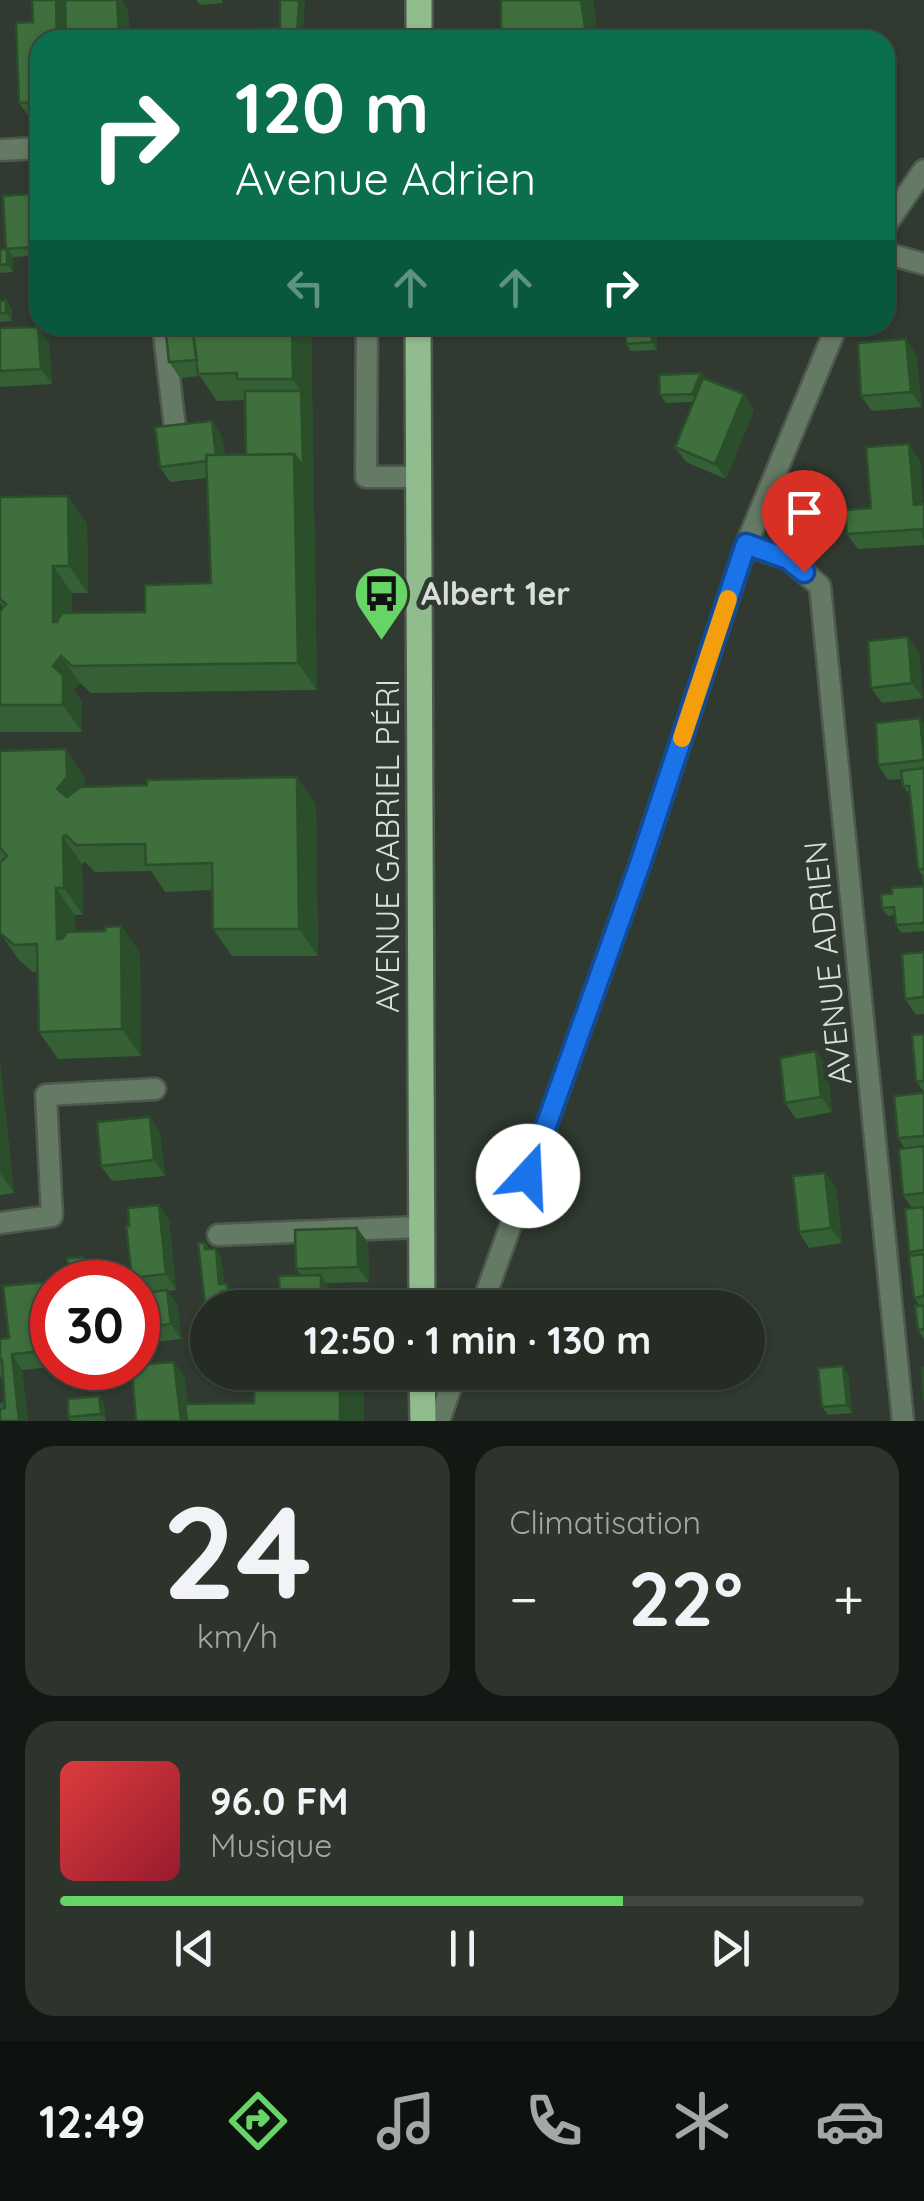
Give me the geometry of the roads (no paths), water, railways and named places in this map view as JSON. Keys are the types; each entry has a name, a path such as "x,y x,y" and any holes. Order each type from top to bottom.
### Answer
{"main road":[{"path":"418,30 419,0"},
{"name":"AVENUE GABRIEL PÉRI","path":"418,335 422,1290"},
{"path":"422,1390 422,1421"}],"street":[{"path":"0,150 30,148"},
{"path":"895,212 924,170"},
{"path":"895,256 924,264"},
{"path":"164,335 174,428"},
{"path":"367,335 366,477 419,477"},
{"path":"486,1290 640,864 746,544 833,335"},
{"name":"AVENUE ADRIEN","path":"746,544 788,559 820,586 903,1421"},
{"path":"0,1223 52,1216 46,1095 155,1089"},
{"path":"218,1235 421,1227"},
{"path":"438,1421 449,1390"}],"place":[{"name":"Albert 1er","path":"382,643"}]}
